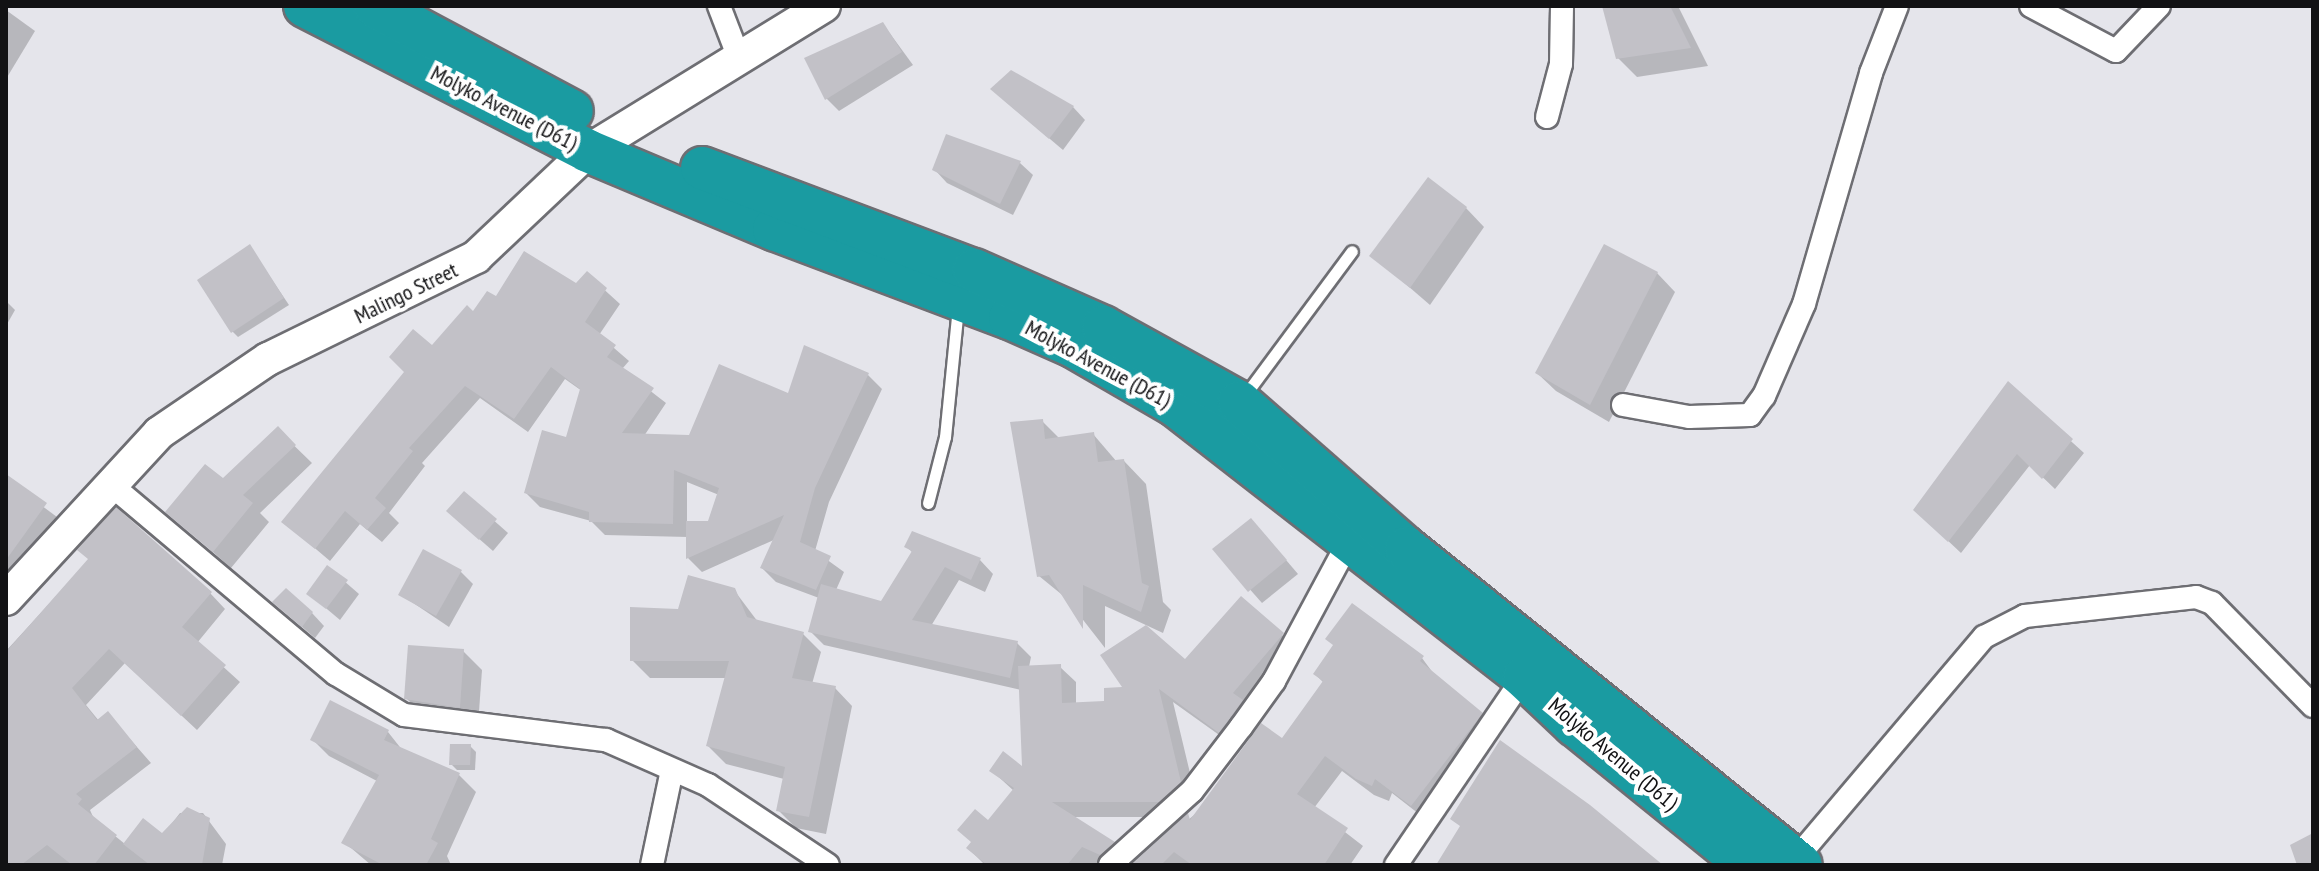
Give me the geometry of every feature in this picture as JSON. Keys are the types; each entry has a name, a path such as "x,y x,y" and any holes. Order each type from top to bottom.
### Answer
{"highway":[{"name":"Molyko Avenue (D61)","path":"305,6 601,142 774,229 959,297 1075,347 1175,405 1524,677 1575,725 1748,865"},
{"name":"Molyko Avenue (D61)","path":"375,6 601,142 974,270 1103,327 1239,402 1406,548 1798,863"}],"street":[{"path":"719,6 739,58"},
{"name":"Malingo Street","path":"6,599 159,433 242,376 476,257 601,142 824,6"},
{"path":"1547,117 1561,64 1562,6"},
{"path":"1623,405 1689,417 1750,415 1764,396 1779,371 1804,304 1871,73 1897,6"},
{"path":"2031,6 2116,51 2159,6"},
{"path":"110,484 336,674 404,715 606,740 708,785 828,865"},
{"path":"1110,865 1192,791 1241,727 1274,681 1349,541"},
{"path":"1798,863 1984,637 2025,616 2196,597 2212,603 2313,706"},
{"path":"1396,865 1524,677"},
{"path":"652,865 672,770"}],"lane":[{"path":"1239,402 1352,251"},
{"path":"928,503 945,437 959,297"}],"building":[{"path":"1602,6 1670,6 1691,48 1616,59"},
{"path":"883,22 902,52 825,100 804,58"},
{"path":"1011,70 1074,106 1049,139 990,89"},
{"path":"946,134 1021,161 1000,204 932,170"},
{"path":"1428,177 1467,207 1410,288 1369,256"},
{"path":"250,244 284,298 231,333 197,280"},
{"path":"1604,244 1658,272 1590,405 1535,373"},
{"path":"524,251 576,283 587,271 607,288 585,322 616,345 607,357 654,388 622,433 689,435 719,364 788,393 804,345 869,373 815,488 800,542 831,556 816,590 760,568 784,515 686,559 686,521 708,521 719,488 674,470 673,524 589,522 589,512 524,493 542,430 566,437 580,389 551,367 514,419 465,386 409,448 413,451 375,498 386,508 367,530 345,511 315,549 281,522 404,372 389,357 413,329 432,345 467,305 473,311 487,291 496,296"},
{"path":"2008,381 2073,439 2042,479 2017,454 1948,542 1913,510"},
{"path":"1043,419 1045,439 1094,432 1098,462 1124,459 1142,583 1149,586 1141,612 1083,585 1083,629 1049,575 1037,577 1010,422"},
{"path":"278,426 296,445 243,495 253,503 213,552 165,512 205,464 223,478"},
{"path":"6,474 47,503 6,560"},
{"path":"464,491 497,519 479,540 446,511"},
{"path":"116,507 212,592 182,627 226,665 181,716 109,649 72,688 97,720 108,711 137,747 76,794 82,799 78,804 117,835 94,865 72,865 47,845 21,865 6,865 6,652 88,559 77,550"},
{"path":"1251,518 1287,560 1248,592 1212,549"},
{"path":"912,531 981,558 971,580 945,567 912,620 1018,641 1010,678 808,632 821,584 881,601 912,551 904,547"},
{"path":"423,549 462,570 436,616 398,595"},
{"path":"327,565 348,580 326,609 306,594"},
{"path":"688,575 735,588 747,617 804,632 792,678 836,686 809,817 776,811 785,767 706,746 729,661 630,661 630,607 678,609"},
{"path":"286,588 313,612 302,627 272,602"},
{"path":"1241,596 1284,633 1233,693 1243,700 1219,733 1159,689 1181,782 1159,802 1052,802 1115,842 1100,855 1082,847 1067,865 987,865 966,848 971,842 957,830 975,809 988,820 1014,788 989,771 1003,751 1022,766 1018,666 1061,664 1062,703 1104,701 1104,688 1122,687 1100,655 1146,625 1185,659"},
{"path":"1352,603 1424,656 1420,661 1483,713 1411,806 1375,779 1372,786 1356,779 1325,756 1297,794 1348,828 1324,865 1192,865 1174,852 1161,865 1131,865 1188,813 1190,820 1261,723 1282,738 1323,681 1313,674 1333,645 1325,639"},
{"path":"408,645 464,649 460,708 404,699"},
{"path":"330,700 389,730 384,740 460,773 431,839 438,843 426,865 383,865 341,843 379,775 310,740"},
{"path":"1500,740 1590,805 1663,865 1436,865 1460,826 1450,819"},
{"path":"450,744 471,744 470,765 449,765"},
{"path":"187,807 210,818 202,865 150,865 123,844 143,818 162,833"},
{"path":"2313,833 2313,865 2297,865 2290,845"}]}
